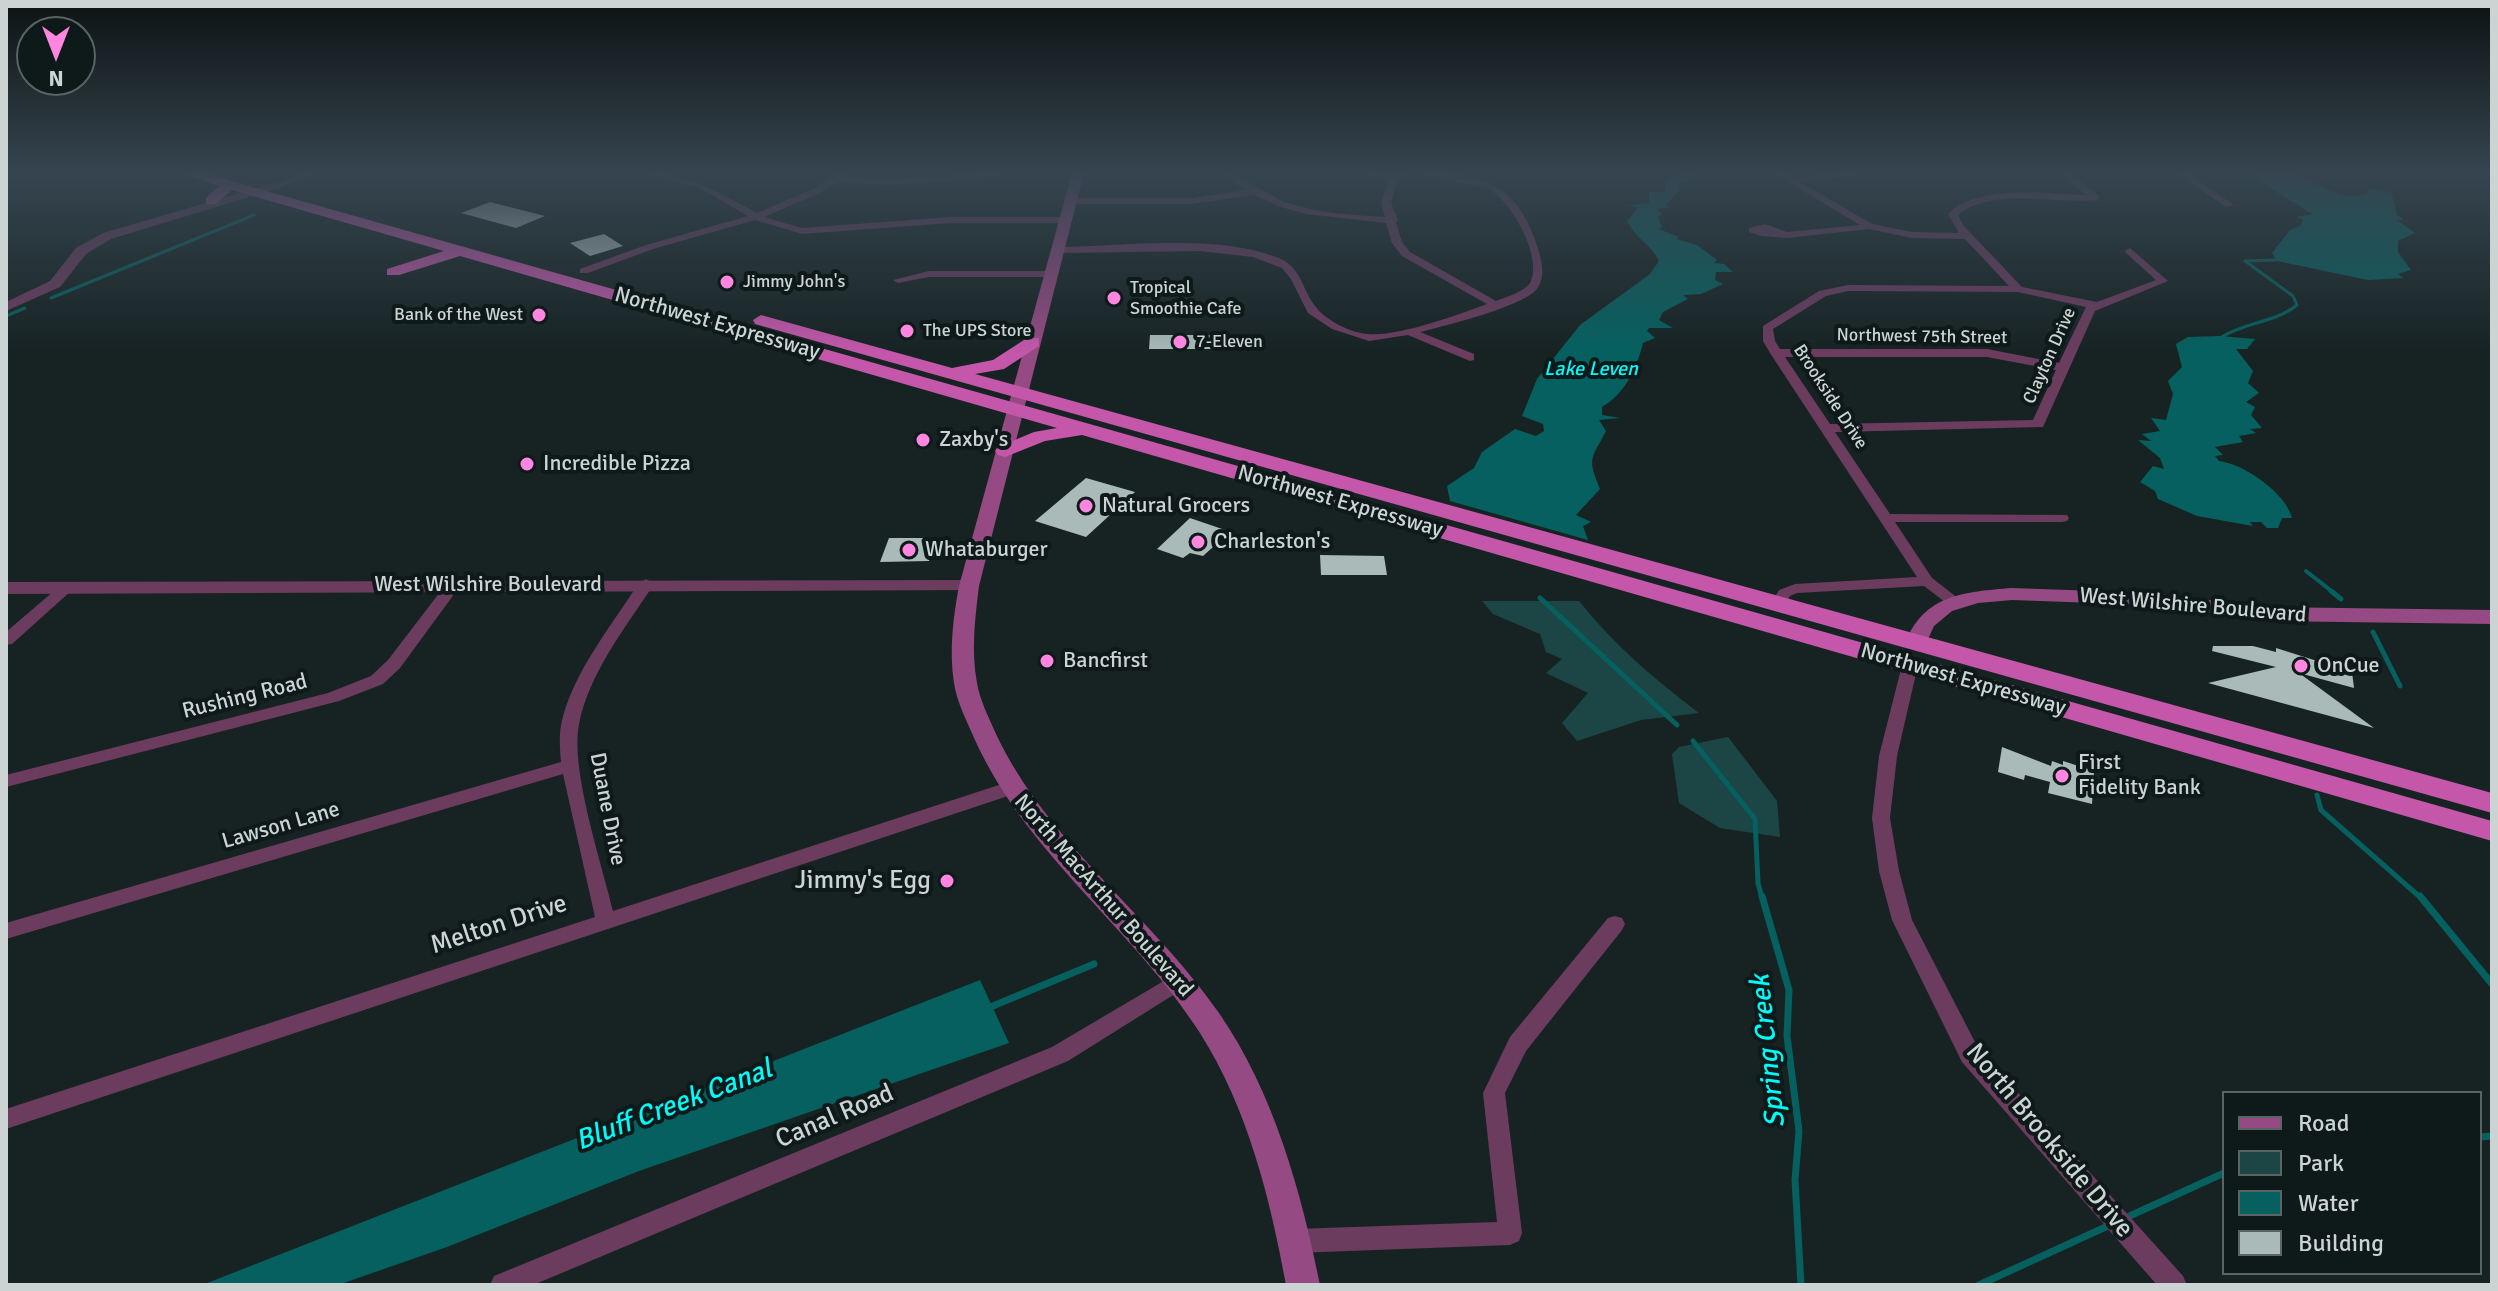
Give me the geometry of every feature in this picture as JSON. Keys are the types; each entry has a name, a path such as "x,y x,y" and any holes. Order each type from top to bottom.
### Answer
{"highway":[{"name":"Northwest Expressway","path":"404,233 706,322 1018,401 1913,654 2492,803"},
{"name":"Northwest Expressway","path":"446,233 939,370 1093,432 1283,477 1778,605 1913,654 2492,831"},
{"path":"397,272 466,253 486,243"},
{"path":"651,305 705,313 725,310"},
{"path":"706,322 777,324"},
{"path":"939,370 989,368 1033,342"},
{"path":"1005,451 1052,433 1093,432"}],"main road":[{"name":"North MacArthur Boulevard","path":"1063,233 969,586 962,643 966,687 984,736 1011,788 1033,819 1179,981 1210,1024 1260,1126 1295,1241 1303,1285"},
{"name":"West Wilshire Boulevard","path":"1913,654 1924,623 1954,602 2012,594 2151,599 2267,614 2492,617"}],"street":[{"path":"6,307 55,284 76,256 94,242 120,233"},
{"path":"584,271 662,242 697,233"},
{"path":"1395,233 1397,243 1406,254 1496,305"},
{"path":"1059,250 1236,251 1277,261 1295,271 1306,301 1319,316 1368,338 1408,331 1496,305 1531,289 1540,276 1539,260 1526,233"},
{"path":"1783,234 1791,233"},
{"path":"1904,233 1967,236"},
{"path":"1965,233 2018,289"},
{"name":"Clayton Drive","path":"1826,428 2032,427 2041,421 2094,305 2162,284 2159,274 2130,251"},
{"path":"898,280 929,274 1052,274"},
{"name":"Brookside Drive","path":"1954,602 1927,581 1776,353 1766,337 1767,328 1830,291 1860,288 2018,289 2094,305"},
{"path":"1408,331 1470,357"},
{"name":"Northwest 75th Street","path":"1776,353 1987,353 2065,368"},
{"path":"1886,518 2062,518"},
{"path":"1778,605 1784,593 1795,589 1927,581"},
{"name":"West Wilshire Boulevard","path":"6,588 646,584 969,586"},
{"name":"Duane Drive","path":"605,919 570,766 569,728 589,674 646,584"},
{"name":"Rushing Road","path":"6,781 333,697 377,680 394,664 452,586"},
{"path":"6,640 66,588"},
{"name":"North Brookside Drive","path":"1913,654 1888,756 1881,818 1889,871 1902,920 1970,1055 2174,1285"},
{"name":"Lawson Lane","path":"6,931 570,766"},
{"name":"Melton Drive","path":"6,1119 605,919 1011,788"},
{"path":"1295,1241 1510,1233 1494,1093 1518,1044 1615,924"},
{"name":"Canal Road","path":"503,1285 1060,1054 1179,981"}],"green space":[{"path":"1482,601 1579,601 1635,661 1699,713 1641,720 1577,741 1562,723 1588,693 1546,673 1562,659 1546,652 1540,634 1493,614"},
{"path":"1728,737 1777,801 1780,837 1720,828 1679,803 1672,754 1679,747"}],"water":[{"name":"Lake Leven","path":"1635,233 1670,233 1679,237 1676,239 1697,245 1717,260 1714,263 1724,264 1733,272 1716,272 1715,280 1723,284 1701,294 1683,295 1688,299 1663,312 1659,320 1673,328 1649,328 1647,331 1655,338 1643,343 1629,379 1618,394 1602,407 1602,415 1620,418 1599,420 1606,431 1592,464 1600,489 1576,515 1591,522 1583,526 1588,540 1450,501 1447,486 1474,468 1482,452 1515,429 1536,436 1544,431 1543,424 1522,416 1537,379 1580,325 1650,274 1659,261"},
{"path":"2287,233 2414,233 2398,241 2398,252 2411,270 2398,274 2404,278 2368,280 2277,261 2272,253"},
{"path":"2188,337 2255,339 2247,349 2236,349 2253,371 2248,383 2259,393 2246,402 2255,407 2251,415 2262,428 2250,429 2256,433 2239,436 2243,442 2215,447 2223,455 2215,456 2219,461 2239,467 2262,480 2281,498 2292,518 2282,518 2278,528 2267,528 2261,522 2250,522 2253,526 2197,516 2158,499 2155,491 2140,482 2153,466 2164,469 2160,458 2138,440 2151,441 2142,434 2160,431 2151,418 2166,420 2173,394 2168,381 2182,367 2176,344"},
{"path":"980,980 1009,1043 639,1171 447,1247 338,1285 202,1285"}],"building":[{"path":"604,234 623,246 590,256 570,243"},
{"name":"7-Eleven","path":"1150,335 1212,335 1211,349 1149,349"},
{"name":"Natural Grocers","path":"1086,478 1135,492 1086,537 1035,521"},
{"name":"Charleston's","path":"1190,518 1237,537 1224,550 1213,547 1203,556 1190,553 1183,558 1157,549"},
{"name":"Whataburger","path":"889,538 936,538 929,561 880,562"},
{"path":"1320,555 1384,556 1387,575 1321,575"},
{"path":"2213,646 2253,646 2276,652 2276,648 2352,672 2354,688 2299,673 2374,728 2208,683 2276,667 2212,651"},
{"name":"First Fidelity Bank","path":"2002,747 2051,766 2052,761 2063,765 2063,761 2094,771 2092,804 2048,793 2050,782 2025,775 2024,780 1998,772"}],"waterway":[{"path":"51,298 209,233"},
{"path":"2220,338 2279,316 2297,305 2293,296 2245,261 2275,260"},
{"path":"6,316 25,308"},
{"path":"2306,571 2334,593"},
{"path":"2331,591 2341,599"},
{"name":"Spring Creek","path":"1540,598 1677,725"},
{"path":"2373,632 2400,686"},
{"name":"Spring Creek","path":"1693,741 1755,819 1758,883 1762,898"},
{"path":"2317,795 2321,810 2421,898"},
{"name":"Spring Creek","path":"1762,896 1789,990 1787,1036 1799,1131 1795,1180 1801,1285"},
{"path":"2420,896 2492,984"},
{"name":"Bluff Creek Canal","path":"988,1008 1094,964"},
{"path":"2482,1137 2492,1136"},
{"path":"2123,1219 2222,1174"},
{"path":"1979,1285 2110,1225"}],"place":[{"name":"Jimmy John's","path":"727,282"},
{"name":"Tropical Smoothie Cafe","path":"1114,298"},
{"name":"Bank of the West","path":"539,315"},
{"name":"The UPS Store","path":"907,331"},
{"name":"7-Eleven","path":"1180,342"},
{"name":"Zaxby's","path":"923,440"},
{"name":"Incredible Pizza","path":"527,464"},
{"name":"Natural Grocers","path":"1086,506"},
{"name":"Charleston's","path":"1198,542"},
{"name":"Whataburger","path":"909,550"},
{"name":"Bancfirst","path":"1047,661"},
{"name":"OnCue","path":"2301,666"},
{"name":"First Fidelity Bank","path":"2062,776"},
{"name":"Jimmy's Egg","path":"947,881"}]}
